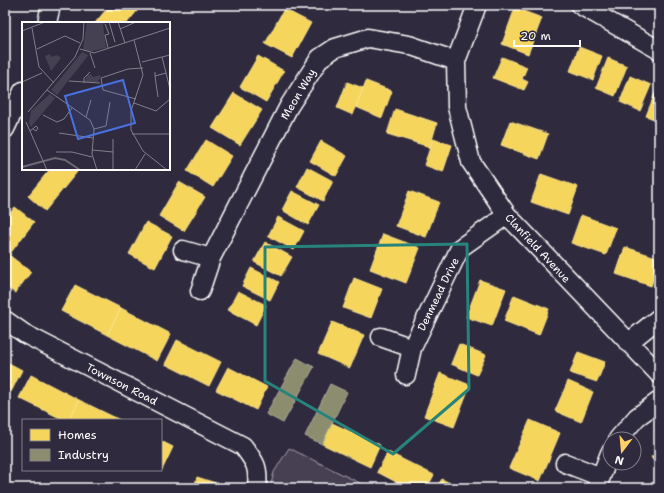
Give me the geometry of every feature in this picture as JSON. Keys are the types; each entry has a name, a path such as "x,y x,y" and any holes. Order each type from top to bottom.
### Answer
{"street":[{"path":"47,22 51,5"},
{"name":"Clanfield Avenue","path":"477,5 456,61 457,107 471,162 507,216 628,344 659,374"},
{"path":"580,5 659,50"},
{"name":"Meon Way","path":"200,291 211,258 289,106 320,58 335,48 368,38 410,45 456,61"},
{"path":"5,129 22,93"},
{"name":"Denmead Drive","path":"406,375 412,348 460,248 507,216"},
{"path":"183,250 211,258"},
{"path":"628,344 659,318"},
{"name":"Townson Road","path":"5,320 25,334 242,446 256,464 258,477 257,488"},
{"path":"381,337 412,348"},
{"path":"625,431 637,417 659,401"},
{"path":"565,463 598,483 603,471"}],"highlighted area":[{"path":"467,244 469,389 393,454 265,381 265,247"}],"shaded area":[{"path":"289,448 370,488 270,488 274,472"}],"building: Homes":[{"path":"110,5 142,5 128,22 96,22"},
{"path":"419,5 434,5 432,10"},
{"path":"650,5 659,5 659,12 649,8"},
{"path":"515,8 542,18 528,54 502,44"},
{"path":"284,9 311,23 292,58 265,44"},
{"path":"579,47 602,56 593,80 570,71"},
{"path":"258,56 284,71 266,102 240,87"},
{"path":"502,57 527,67 522,79 528,82 524,90 493,78"},
{"path":"608,58 627,66 615,96 596,88"},
{"path":"630,76 651,85 640,111 620,102"},
{"path":"366,81 392,91 382,118 356,107"},
{"path":"347,82 363,88 353,115 337,108"},
{"path":"657,88 659,89 659,121 646,116"},
{"path":"234,93 262,110 240,145 212,128"},
{"path":"395,109 437,123 430,147 387,134"},
{"path":"510,121 548,134 539,159 501,145"},
{"path":"433,139 452,145 443,172 424,165"},
{"path":"206,140 232,156 213,187 187,171"},
{"path":"321,141 347,156 336,176 310,161"},
{"path":"307,167 333,181 323,201 297,187"},
{"path":"49,170 75,170 77,172 45,211 28,196"},
{"path":"541,174 578,187 568,215 531,202"},
{"path":"179,182 205,197 184,231 159,216"},
{"path":"292,191 319,205 308,225 282,210"},
{"path":"409,191 439,202 426,237 396,226"},
{"path":"15,207 34,222 9,255 31,272 15,293 5,286 5,219"},
{"path":"581,215 616,228 606,255 571,243"},
{"path":"278,217 304,231 294,250 268,236"},
{"path":"146,222 172,236 155,268 129,254"},
{"path":"383,234 420,248 406,283 370,269"},
{"path":"265,242 292,257 281,276 254,262"},
{"path":"625,247 659,258 651,286 616,274"},
{"path":"251,268 279,282 270,300 242,286"},
{"path":"354,278 382,289 371,318 343,308"},
{"path":"480,280 506,289 492,326 466,317"},
{"path":"75,285 121,308 107,335 61,311"},
{"path":"238,291 266,305 256,325 228,310"},
{"path":"514,295 549,309 539,335 504,321"},
{"path":"121,308 171,334 157,361 107,335"},
{"path":"332,322 364,335 350,368 318,354"},
{"path":"177,340 221,362 209,386 165,364"},
{"path":"459,344 486,355 477,375 451,364"},
{"path":"578,352 605,362 597,382 570,373"},
{"path":"5,361 22,370 11,392 5,389"},
{"path":"228,367 267,387 256,410 216,390"},
{"path":"440,373 470,385 454,427 424,416"},
{"path":"31,375 79,400 70,419 62,419 19,398"},
{"path":"568,381 593,392 581,422 555,411"},
{"path":"79,400 118,419 70,419"},
{"path":"530,420 560,433 540,481 509,468"},
{"path":"332,423 380,445 370,467 322,444"},
{"path":"162,442 173,447 162,470"},
{"path":"388,452 434,475 427,488 408,488 377,472"},
{"path":"659,452 659,469 651,457"},
{"path":"197,477 228,487 194,488"},
{"path":"442,479 459,488 436,488"}],"building: Industry":[{"path":"297,358 314,367 283,423 266,414"},
{"path":"330,384 347,392 322,444 305,436"}]}
